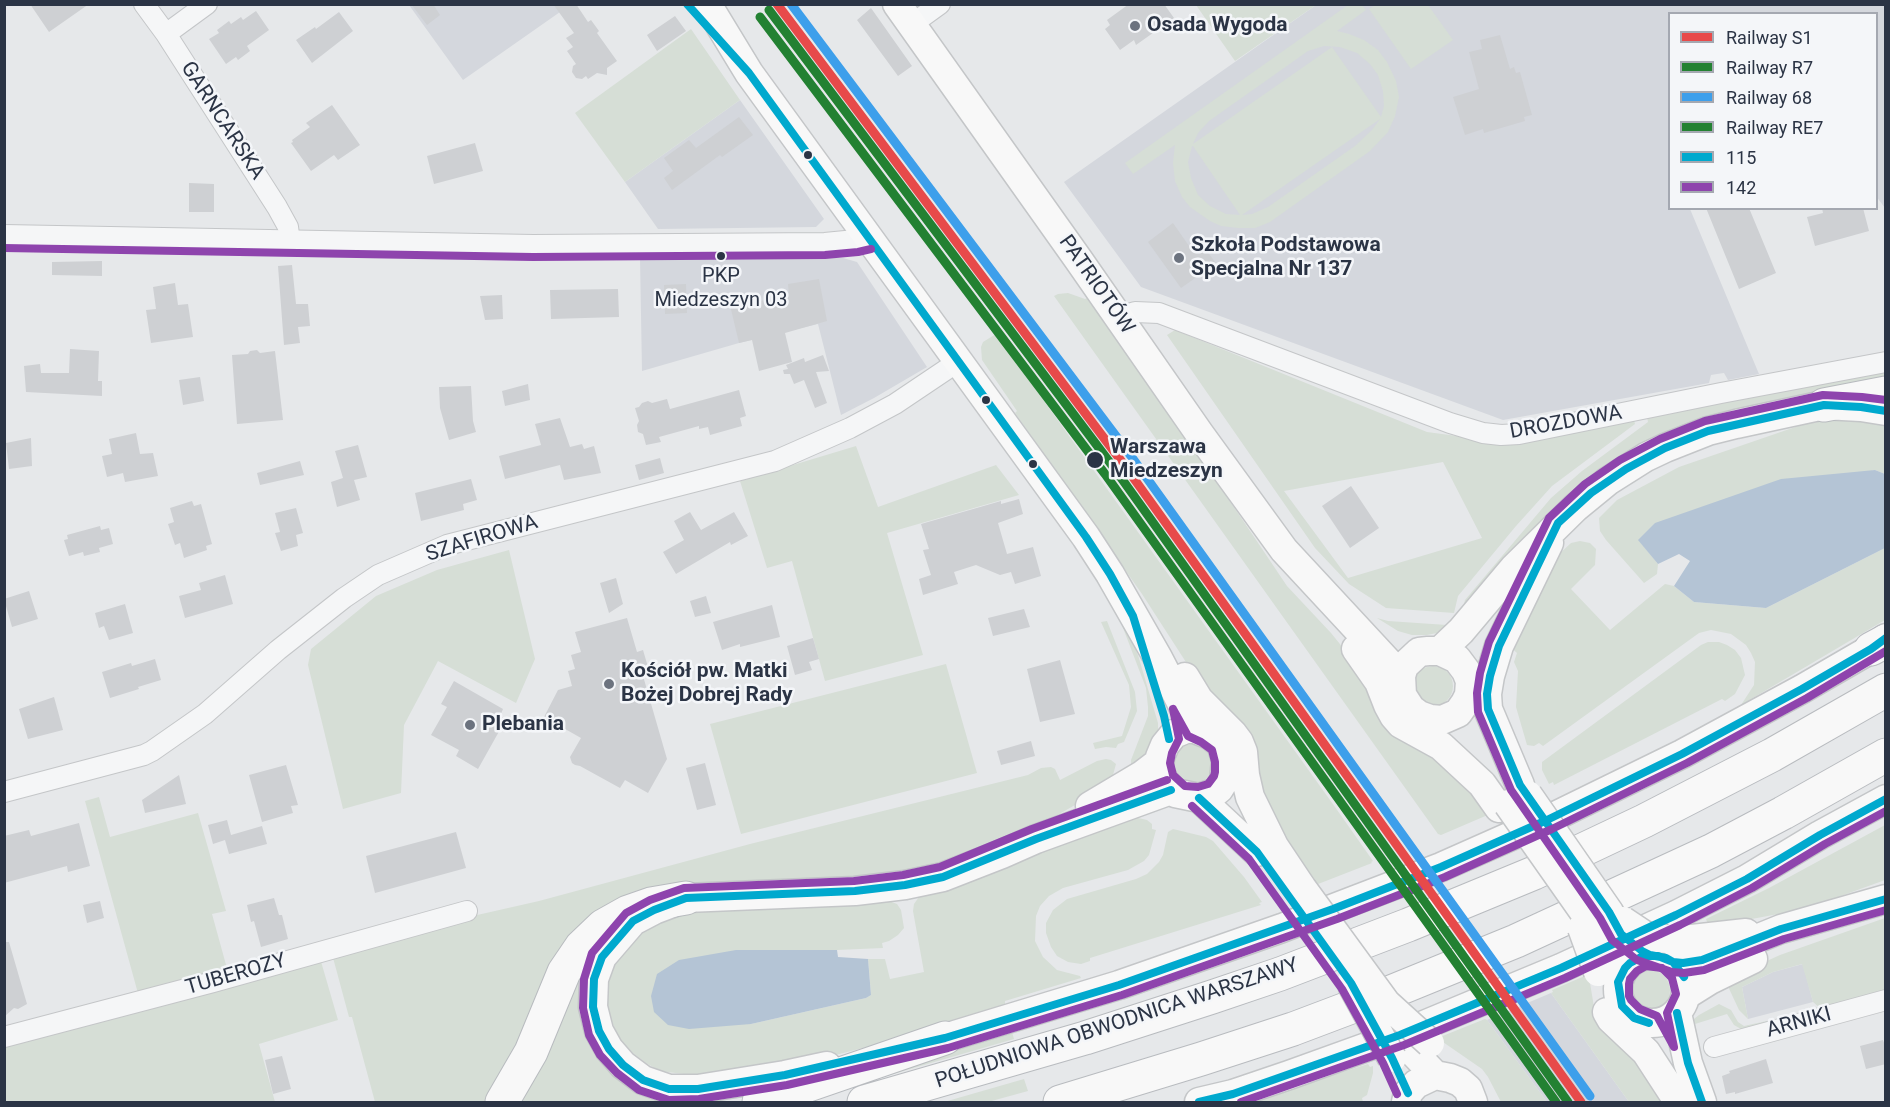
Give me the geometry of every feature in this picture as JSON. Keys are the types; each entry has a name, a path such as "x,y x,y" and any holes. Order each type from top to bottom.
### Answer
{"highway":[{"path":"1824,405 1886,393"},
{"name":"POŁUDNIOWA OBWODNICA WARSZAWY","path":"864,1102 1075,1041 1202,1000 1280,974 1408,925 1534,873 1653,816 1761,761 1886,690"},
{"path":"1060,1102 1293,1029 1516,941 1710,851 1886,755"},
{"path":"502,1102 531,1052 564,972 581,947 603,926 628,912 651,904 686,898"},
{"path":"759,1102 945,1038"}],"main road":[{"path":"687,4 749,73"},
{"path":"707,4 749,73 1086,537 1110,573 1195,729"},
{"name":"PATRIOTÓW","path":"904,15 1295,564 1401,676"},
{"path":"1466,671 1479,643 1499,610 1553,535 1591,493 1636,463 1665,448 1708,431 1824,405 1886,411"},
{"path":"1514,798 1488,709 1487,694 1499,646 1553,535"},
{"path":"1430,652 1457,659 1466,671 1470,688 1465,704 1458,712 1442,720 1430,719 1411,710 1402,695 1401,676 1407,661 1430,652 1461,631 1514,568 1553,535"},
{"path":"1295,564 1372,671 1394,716 1401,724 1441,746 1482,784 1514,798"},
{"name":"PATRIOTÓW","path":"1295,564 1378,628 1430,652"},
{"path":"1133,616 1164,716 1161,775 1171,790 1182,796 1199,798 1214,793 1224,781"},
{"path":"1133,616 1173,658 1199,700 1239,742 1243,752 1250,796 1294,891 1351,983 1435,1075"},
{"path":"1171,790 1036,839 943,877 905,885 855,891 686,898 654,910 633,921 602,957 594,979 593,1007 599,1031 609,1049 623,1065 643,1080 669,1089 721,1087 785,1075 945,1038 1119,985 1323,913 1441,867 1547,820 1682,754 1755,716 1881,643"},
{"path":"1465,704 1479,735 1500,765 1514,798 1602,936 1639,960 1678,967 1685,980 1681,1004 1688,1063 1702,1102"},
{"path":"1442,720 1487,772 1514,798 1609,912 1639,960"},
{"path":"1036,839 1142,775 1179,731 1195,729 1206,732 1221,744 1226,760 1224,781 1257,852"},
{"path":"1199,798 1257,852 1294,891 1386,1003 1411,1051 1406,1100"},
{"path":"1199,1102 1289,1076 1433,1022 1531,981 1638,933 1747,879 1886,799"},
{"path":"1639,960 1618,990 1622,1006 1634,1018 1649,1023 1660,1023 1669,1019 1700,985 1886,900"},
{"path":"1681,1102 1646,1052 1611,1019 1602,999 1639,960 1683,940 1781,929 1886,900"},
{"path":"1649,1023 1694,1102"},
{"path":"1411,1051 1449,1059 1475,1072 1485,1085 1492,1102"},
{"path":"1406,1100 1424,1079 1435,1075 1450,1077 1460,1082 1468,1089 1473,1102"}],"street":[{"name":"GARNCARSKA","path":"144,4 166,34 277,207 288,227 290,242"},
{"path":"166,34 207,4"},
{"path":"904,15 940,4"},
{"path":"4,237 533,247 836,245 868,239"},
{"name":"DROZDOWA","path":"1120,319 1135,312 1159,314 1450,423 1483,433 1501,435 1519,434 1721,393 1886,363"},
{"name":"SZAFIROWA","path":"4,792 152,751 205,714 278,650 344,598 378,575 447,545 775,461 850,428 895,404 959,361"},
{"name":"TUBEROZY","path":"4,1037 213,982 467,911"},
{"name":"ARNIKI","path":"1713,1047 1886,1000"}],"shaded area":[{"path":"409,5 570,5 463,80"},
{"path":"1196,5 1316,5 1235,61"},
{"path":"1316,5 1885,5 1885,208 1878,199 1878,12 1668,12 1668,210 1690,210 1759,374 1728,380 1724,373 1711,375 1709,383 1503,420 1141,287 1064,182"},
{"path":"1348,5 1362,5 1366,10 1337,31 1364,40 1378,50 1387,62 1396,81 1399,97 1395,116 1388,132 1370,151 1270,222 1255,228 1221,226 1190,207 1182,197 1175,181 1173,163 1175,145 1133,174 1125,163","holes":["1324,46 1340,47 1357,53 1370,64 1378,75 1383,91 1384,106 1381,117 1332,47 1193,144 1198,133 1209,121 1308,51","1380,119 1355,146 1268,207 1252,214 1242,215","1193,146 1240,215 1226,214 1210,206 1198,195 1188,162"]},
{"path":"1375,5 1428,5 1453,40 1411,69 1369,9"},
{"path":"691,29 740,100 625,182 575,113"},
{"path":"740,100 824,219 816,227 658,229 625,182"},
{"path":"640,258 843,258 857,262 927,367 841,415 818,324 739,343 642,371"},
{"path":"1068,293 1085,299 1092,296 1287,586 1490,814 1441,835 1438,834 1054,296"},
{"path":"1175,330 1427,432 1510,443 1634,420 1635,424 1552,486 1458,596 1454,613 1386,608 1349,584 1315,548 1167,335","holes":["1443,462 1482,538 1348,578 1284,491"]},
{"path":"996,334 1335,807 1373,861 1372,863 1313,886 1311,884 1204,690 1142,594 1015,413 1017,411 982,360 983,342"},
{"path":"1885,371 1885,383 1682,428 1462,612 1465,600 1551,498 1582,471 1648,422 1647,417"},
{"path":"1844,418 1885,422 1885,474 1875,470 1639,540 1658,564 1657,574 1644,583 1600,531 1599,518 1617,500 1679,467 1804,424"},
{"path":"856,446 878,507 996,465 1019,495 887,533 923,655 825,681 792,561 767,568 740,481"},
{"path":"1580,541 1590,543 1596,549 1595,565 1571,589 1610,630 1665,584 1674,586 1694,602 1766,608 1885,548 1885,620 1741,705 1754,685 1755,662 1751,653 1746,645 1731,634 1711,630 1699,633 1543,746 1539,743 1534,746 1527,745 1516,707 1518,671 1514,662 1517,653 1508,645 1557,556 1571,543"},
{"path":"509,550 535,659 516,703 438,661 404,725 401,793 343,809 308,665 311,649 376,596 437,570"},
{"path":"1377,618 1388,621 1447,625 1444,631 1427,635 1412,635 1398,631"},
{"path":"1120,620 1126,625 1138,655 1158,723 1158,731 1150,751 1131,771 1131,760 1148,716 1148,707 1146,688"},
{"path":"1107,621 1135,692 1137,711 1124,742 1118,744 1116,748 1095,749 1093,743 1122,736 1131,707 1129,685 1101,622"},
{"path":"1708,642 1727,645 1741,658 1745,675 1735,694 1554,785 1553,782 1549,784 1542,770 1542,762"},
{"path":"946,664 977,773 741,834 710,724"},
{"path":"1433,666 1447,672 1453,686 1447,700 1433,706 1419,700 1413,686 1419,672"},
{"path":"1193,744 1201,745 1207,750 1212,756 1212,772 1207,778 1201,783 1193,784 1185,783 1179,778 1174,772 1173,764 1174,756 1179,750 1185,745"},
{"path":"1106,759 1116,764 1113,775 1117,781 1033,829 960,859 895,875 629,897 487,1102 375,1102 332,954 750,844 1028,775 1041,768 1055,769 1060,780 1097,761"},
{"path":"99,797 110,837 198,813 226,911 212,914 228,972 139,997 85,801"},
{"path":"1134,817 1147,820 1152,824 1152,829 1156,830 1149,855 1144,861 1128,870 1063,888 1049,896 1040,906 1036,916 1035,941 1043,957 1057,970 1081,978 1005,1001 1005,1006 863,1048 804,1063 706,1077 660,1071 646,1063 619,1038 609,1015 606,988 618,954 636,935 675,914 733,907 823,907 889,901 897,904 901,910 904,928 898,935 882,943 883,948 736,950 751,1024 866,998 871,995 868,959 885,959 890,979 924,972 913,911 914,904 921,894 1089,826"},
{"path":"1885,825 1885,880 1805,909 1709,927 1706,919 1769,888"},
{"path":"1173,829 1206,837 1213,841 1244,877 1262,902 1259,903 1261,905 1090,958 1090,961 1081,964 1068,962 1057,956 1046,933 1046,923 1053,910 1067,899 1147,874 1159,862 1163,855 1168,832"},
{"path":"1885,918 1885,991 1820,1008 1813,1002 1802,964 1773,972 1742,987 1748,1019 1739,1010 1725,980 1780,955"},
{"path":"320,958 338,1020 259,1044 275,1102 5,1102 5,1044"},
{"path":"1803,964 1813,1002 1748,1019 1742,987 1773,972"},
{"path":"1650,970 1658,971 1664,976 1669,982 1669,998 1664,1004 1658,1009 1650,1010 1642,1009 1636,1004 1631,998 1630,990 1631,982 1636,976 1642,971"},
{"path":"582,975 608,1065 734,1096 717,1102 521,1102 542,1064 553,1031"},
{"path":"1587,975 1594,1007 1666,1102 1629,1102 1551,993 1552,990"},
{"path":"1551,993 1629,1102 1547,1102 1487,1020"},
{"path":"1719,1004 1731,1010 1738,1022 1744,1026 1776,1019 1777,1023 1741,1029 1734,1025 1727,1014 1695,1024 1702,1057 1696,1059 1690,1022"},
{"path":"1485,1019 1547,1102 1501,1102 1482,1069 1440,1040 1440,1037"},
{"path":"1011,1029 1014,1039 796,1102"},
{"path":"1368,1064 1370,1067 1373,1066 1373,1073 1367,1095 1362,1098 1363,1102 1247,1102"},
{"path":"1024,1079 1028,1091 988,1102 944,1102"}],"water":[{"path":"1875,470 1885,474 1885,548 1766,608 1694,602 1674,586 1690,561 1679,554 1658,564 1638,540 1655,523 1781,479"},
{"path":"736,950 837,950 838,957 868,959 871,995 751,1024 689,1029 668,1025 654,1012 651,996 657,974 679,960"}],"building":[{"path":"30,4 89,4 49,32"},
{"path":"411,4 433,4 440,15 427,25"},
{"path":"553,4 576,4 588,22 591,20 599,31 597,33 617,61 607,68 607,75 597,73 588,79 586,76 582,79 576,78 572,72 576,64 567,51 573,47 566,38 574,33"},
{"name":"Osada Wygoda","path":"1129,4 1164,4 1174,18 1136,45 1134,40 1120,50 1105,29 1110,25 1107,20"},
{"path":"871,8 912,66 898,76 857,20"},
{"path":"256,11 269,30 247,46 250,51 238,60 236,57 226,64 209,39 219,33 217,30 229,21 231,24 241,17 243,20"},
{"path":"339,12 353,31 312,63 296,40"},
{"path":"675,16 686,31 657,51 647,35"},
{"path":"1500,35 1510,69 1514,67 1516,73 1520,72 1532,115 1524,117 1525,121 1484,133 1483,129 1465,135 1453,97 1479,89 1469,52 1482,49 1480,40"},
{"path":"332,105 360,145 338,160 334,155 311,171 291,143 310,127 306,123"},
{"path":"739,117 753,135 722,157 720,155 672,190 664,178 673,171 664,158 689,140 696,148"},
{"path":"475,143 483,171 434,184 427,156"},
{"path":"189,183 214,184 214,212 189,212"},
{"path":"1707,210 1750,210 1776,273 1739,289"},
{"path":"1822,210 1864,210 1869,231 1815,246 1807,217 1823,213"},
{"name":"Szkoła Podstawowa Specjalna Nr 137","path":"1173,223 1189,246 1198,239 1218,266 1203,277 1201,274 1181,288 1148,242"},
{"path":"102,261 102,276 52,275 52,262"},
{"path":"292,265 296,304 308,304 310,326 298,327 300,343 284,345 278,266"},
{"path":"819,279 827,321 785,333 792,362 759,371 752,340 739,343 729,301 744,298 745,304 789,295 788,284"},
{"path":"175,283 178,305 188,304 193,337 151,343 146,310 156,309 153,287"},
{"path":"686,284 687,313 665,314 664,285"},
{"path":"618,289 619,317 551,319 550,290"},
{"path":"502,295 503,319 485,320 480,296"},
{"path":"70,349 99,351 98,381 102,381 102,396 26,392 24,366 40,364 41,373 69,373"},
{"path":"257,350 260,353 275,351 283,420 237,424 232,355 248,354 250,351"},
{"path":"823,355 829,371 816,372 827,403 815,408 804,380 794,384 790,374 784,374 783,370 788,369 786,365 804,358 805,362"},
{"path":"200,377 204,401 183,405 179,380"},
{"path":"528,384 530,400 505,406 502,391"},
{"path":"471,386 476,432 449,440 440,408 439,387"},
{"path":"739,390 746,416 740,418 742,426 710,435 708,427 699,429 699,426 659,437 661,442 646,445 643,434 638,432 639,421 635,408 642,403 667,399 670,409"},
{"path":"560,418 570,447 582,444 584,449 594,446 601,473 564,480 560,465 505,479 499,456 541,445 535,424"},
{"path":"136,433 140,454 153,453 158,476 125,482 123,473 107,477 102,456 112,454 109,439"},
{"path":"31,438 32,466 9,469 6,443"},
{"path":"358,445 367,477 354,480 360,500 337,507 331,482 343,478 335,451"},
{"path":"660,458 664,473 639,480 635,465"},
{"path":"300,461 304,475 260,485 257,473"},
{"path":"471,479 477,500 463,504 464,510 421,521 415,493"},
{"path":"1351,486 1379,528 1350,548 1322,506"},
{"path":"1019,499 1023,514 998,523 1007,554 1033,547 1041,576 1015,584 1011,572 1000,575 976,565 954,572 958,584 923,595 919,579 931,575 923,550 929,549 921,524 1001,501 1001,504"},
{"path":"192,501 194,506 201,504 212,544 206,546 207,550 184,558 180,543 175,545 168,524 174,522 170,508"},
{"path":"296,508 303,533 296,535 298,546 281,551 275,533 280,532 275,513"},
{"path":"690,512 701,530 734,512 748,536 731,545 730,542 676,574 663,552 684,540 674,521"},
{"path":"100,526 101,530 109,528 113,544 99,548 100,552 84,556 83,552 69,556 64,540 68,539 67,535"},
{"path":"225,575 233,604 185,618 179,596 201,590 199,583"},
{"path":"616,578 623,604 609,613 600,583"},
{"path":"29,591 38,619 12,627 4,599"},
{"path":"706,596 711,613 695,617 690,601"},
{"path":"125,604 133,633 109,640 104,626 99,628 95,613"},
{"path":"772,605 780,637 740,647 740,644 722,650 713,622"},
{"path":"1024,609 1030,627 993,636 988,618"},
{"name":"Kościół pw. Matki Bożej Dobrej Rady","path":"627,618 637,652 643,650 648,667 641,669 667,759 648,793 625,780 620,788 572,763 570,757 581,738 544,717 558,690 572,686 568,671 575,669 571,655 581,652 575,632"},
{"path":"813,638 819,659 809,662 812,670 795,675 787,646"},
{"path":"155,659 161,680 110,698 102,672 131,663 132,666"},
{"path":"1060,660 1075,714 1040,722 1027,669"},
{"name":"Plebania","path":"454,681 503,709 500,716 506,719 478,769 456,756 459,750 431,735 447,707 441,704"},
{"path":"54,697 63,730 28,739 19,709"},
{"path":"1031,741 1035,756 1001,765 997,751"},
{"path":"705,763 716,805 697,810 686,768"},
{"path":"286,765 298,805 291,806 293,813 262,822 249,775"},
{"path":"179,775 186,804 145,813 142,800"},
{"path":"227,820 231,835 262,826 267,844 229,854 225,840 213,844 208,825"},
{"path":"79,823 90,866 68,872 67,866 4,883 4,836 29,830 31,836"},
{"path":"456,832 466,868 375,893 366,856"},
{"path":"274,898 279,915 282,915 288,939 261,947 247,905"},
{"path":"100,901 104,918 87,923 83,905"},
{"path":"4,942 9,942 27,1004 18,1009 14,1008 4,1017"},
{"path":"1883,1040 1886,1048 1886,1064 1866,1069 1860,1046"},
{"path":"282,1056 291,1089 273,1094 265,1060"},
{"path":"1766,1059 1773,1083 1735,1094 1735,1092 1726,1094 1722,1076 1730,1073 1729,1071"}],"rail line":[{"name":"S1","path":"777,4 1122,462 1581,1102"},
{"name":"68","path":"791,4 1131,456 1590,1096"},
{"name":"R7","path":"769,10 1114,468 1568,1102"},
{"name":"RE7","path":"760,17 1105,474 1556,1102"}],"transit line":[{"name":"115","path":"687,4 749,73 1086,537 1133,616 1169,739"},
{"name":"142","path":"4,248 533,257 825,255 871,249"},
{"name":"142","path":"1886,400 1823,395 1705,421 1660,439 1620,460 1585,484 1549,518 1489,642 1477,693 1478,712 1511,790 1600,918 1612,940 1637,960 1672,972 1704,970 1784,939 1886,910"},
{"name":"115","path":"1886,411 1824,405 1708,431 1665,448 1626,469 1591,493 1558,523 1499,646 1487,694 1488,709 1520,785 1609,912 1621,934 1642,951 1673,962 1702,960 1781,929 1886,899"},
{"name":"115","path":"1171,790 1036,839 943,877 905,885 855,891 686,898 654,910 633,921 602,957 594,979 593,1007 599,1031 609,1049 623,1065 643,1080 669,1089 698,1089 785,1075 945,1038 1119,985 1333,909 1441,867 1547,820 1682,754 1802,689 1886,638"},
{"name":"142","path":"1167,780 1032,829 940,867 903,875 854,881 684,888 650,900 626,913 592,953 584,979 583,1008 589,1035 600,1055 617,1073 639,1090 669,1100 699,1099 787,1085 948,1048 1122,995 1337,919 1445,877 1552,829 1687,763 1807,698 1886,651"},
{"name":"142","path":"1173,709 1188,736 1212,750 1215,772 1208,784 1198,787 1185,786 1173,775 1170,763 1179,739 1173,709"},
{"name":"115","path":"1199,798 1257,852 1351,983 1392,1058 1408,1093"},
{"name":"115","path":"1199,1102 1233,1094 1400,1035 1561,968 1676,915 1747,879 1886,799"},
{"name":"142","path":"1192,806 1249,859 1342,989 1383,1063 1397,1094"},
{"name":"142","path":"1241,1102 1404,1045 1565,978 1680,925 1752,888 1886,811"},
{"name":"115","path":"1649,1023 1634,1018 1622,1006 1618,982 1625,968 1643,956 1658,956 1673,962 1684,977"},
{"name":"142","path":"1646,966 1662,968 1672,978 1676,994 1667,1013 1674,1047 1657,1016 1640,1009 1629,996 1630,979 1646,966"},
{"name":"115","path":"1677,1013 1688,1063 1702,1102"}],"place":[{"name":"Osada Wygoda","path":"1135,26"},
{"name":"PKP Miedzeszyn 03","path":"721,256"},
{"name":"Szkoła Podstawowa Specjalna Nr 137","path":"1179,258"},
{"name":"Warszawa Miedzeszyn","path":"1095,460"},
{"name":"Kościół pw. Matki Bożej Dobrej Rady","path":"609,684"},
{"name":"Plebania","path":"470,725"}]}
